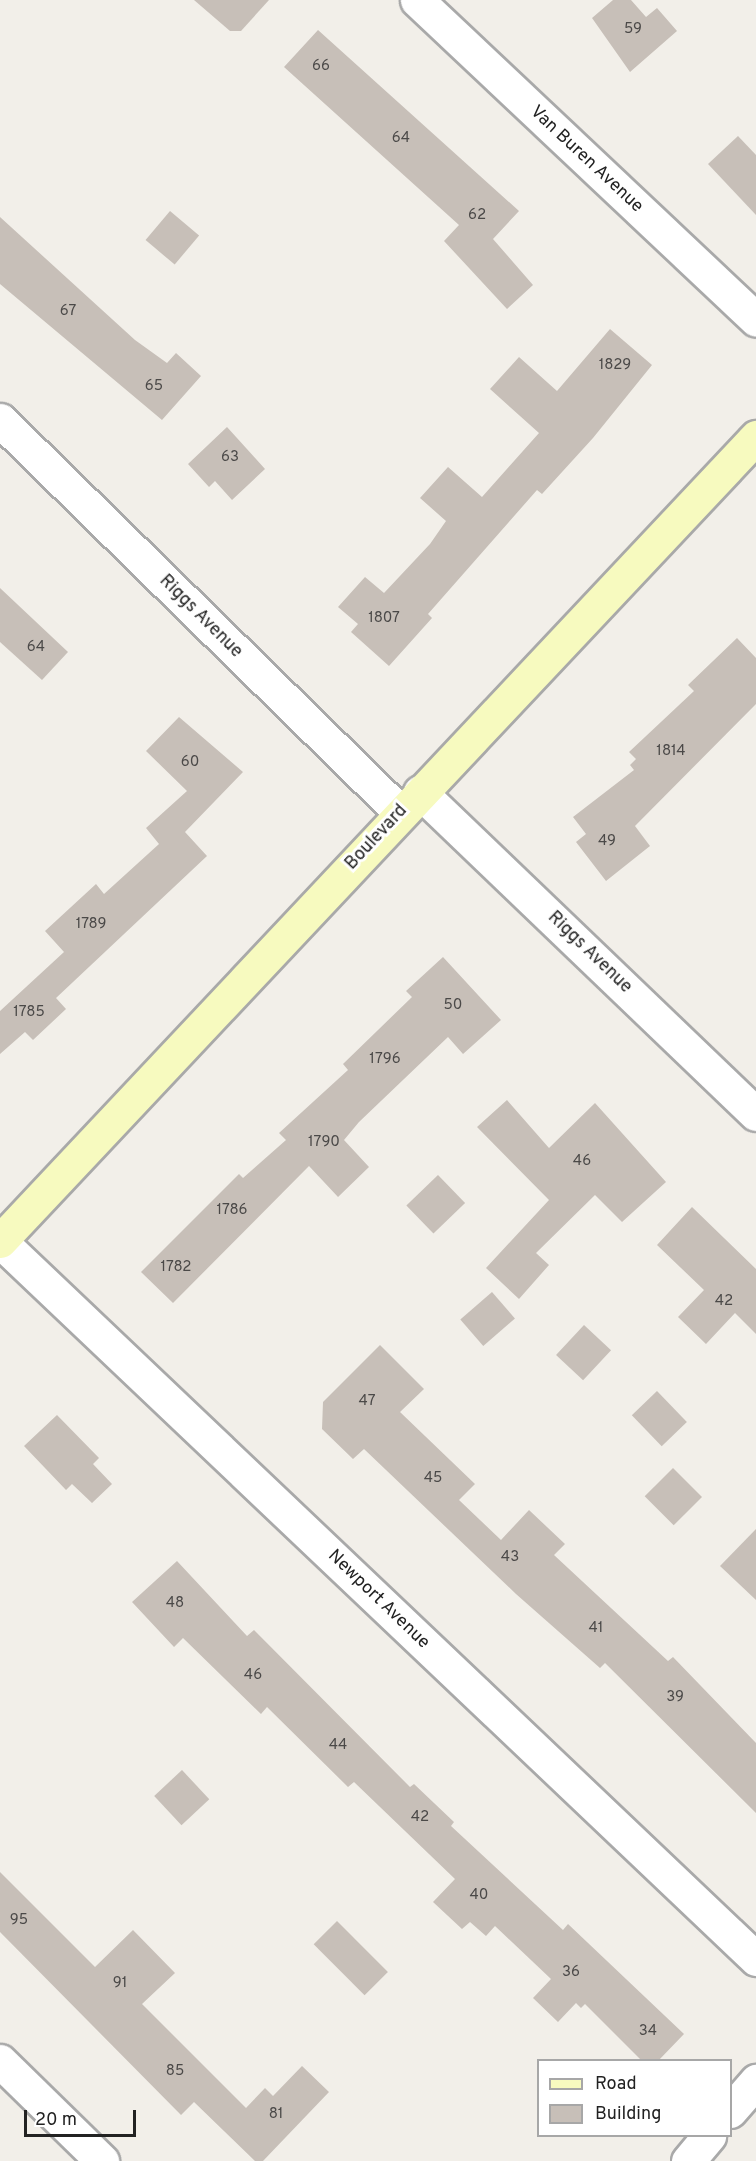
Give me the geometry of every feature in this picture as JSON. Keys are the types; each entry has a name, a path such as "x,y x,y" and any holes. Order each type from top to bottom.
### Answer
{"main road":[{"name":"Boulevard","path":"0,1241 756,437"}],"street":[{"name":"Van Buren Avenue","path":"417,0 756,320"},
{"name":"Riggs Avenue","path":"0,420 411,803 756,1114"},
{"name":"Newport Avenue","path":"0,1241 749,1953"},
{"path":"0,2061 102,2161"},
{"path":"732,2109 756,2081"},
{"path":"688,2161 709,2137"}],"building":[{"path":"194,0 269,0 241,31 230,31"},
{"path":"613,0 631,0 646,17 657,8 677,31 630,72 592,18"},
{"path":"318,30 519,211 493,239 533,285 507,309 444,241 459,225 284,67"},
{"path":"738,136 756,155 756,215 708,164"},
{"path":"170,211 199,235 175,265 146,240"},
{"path":"0,217 135,340 167,363 176,353 201,376 162,420 0,284"},
{"path":"610,329 652,365 593,438 542,494 537,490 428,614 432,618 389,666 351,632 358,624 338,607 365,577 384,593 430,544 446,521 420,498 448,467 482,497 539,433 490,389 519,357 557,391"},
{"path":"227,427 265,469 232,500 215,481 209,487 188,464"},
{"path":"0,588 68,652 42,680 0,642"},
{"path":"737,638 756,658 756,704 635,826 650,846 606,881 576,842 586,834 573,817 634,770 630,765 636,759 629,752 694,691 688,685"},
{"path":"179,717 243,772 185,832 207,856 56,998 66,1009 33,1040 25,1032 0,1054 0,1011 64,952 45,931 96,884 104,894 159,844 146,828 187,791 146,751"},
{"path":"443,957 501,1020 463,1054 448,1037 359,1122 344,1140 369,1167 338,1197 309,1166 173,1303 141,1272 239,1174 243,1178 286,1140 279,1133 348,1070 343,1064 412,997 406,991"},
{"path":"507,1100 549,1148 595,1103 666,1182 622,1222 595,1195 536,1253 549,1265 519,1299 486,1268 549,1200 477,1127"},
{"path":"438,1175 465,1203 433,1234 406,1206"},
{"path":"692,1207 756,1269 756,1334 735,1313 706,1344 678,1317 704,1290 657,1245"},
{"path":"492,1292 515,1318 483,1346 460,1320"},
{"path":"584,1325 611,1350 583,1380 556,1355"},
{"path":"380,1345 424,1389 400,1412 475,1484 459,1500 501,1540 529,1510 565,1544 554,1555 668,1661 673,1657 756,1743 756,1813 605,1663 600,1668 516,1594 364,1449 353,1459 322,1429 323,1402"},
{"path":"657,1391 687,1422 662,1446 632,1415"},
{"path":"57,1415 99,1458 93,1464 112,1484 92,1503 72,1484 66,1490 24,1446"},
{"path":"673,1468 702,1497 674,1525 645,1496"},
{"path":"756,1529 756,1600 720,1566"},
{"path":"177,1561 247,1636 254,1630 410,1787 414,1784 454,1822 451,1826 563,1930 568,1924 684,2034 660,2059 640,2059 585,2004 581,2008 576,2003 558,2022 533,1998 551,1979 495,1926 486,1936 470,1922 462,1929 433,1902 455,1879 354,1782 348,1787 267,1707 261,1714 183,1638 174,1647 132,1602"},
{"path":"182,1770 209,1799 181,1825 154,1796"},
{"path":"0,1872 95,1967 133,1930 175,1973 142,2004 246,2108 265,2088 273,2096 302,2066 329,2092 263,2161 255,2161 194,2102 181,2115 0,1932"},
{"path":"337,1921 388,1972 365,1995 314,1944"}]}
